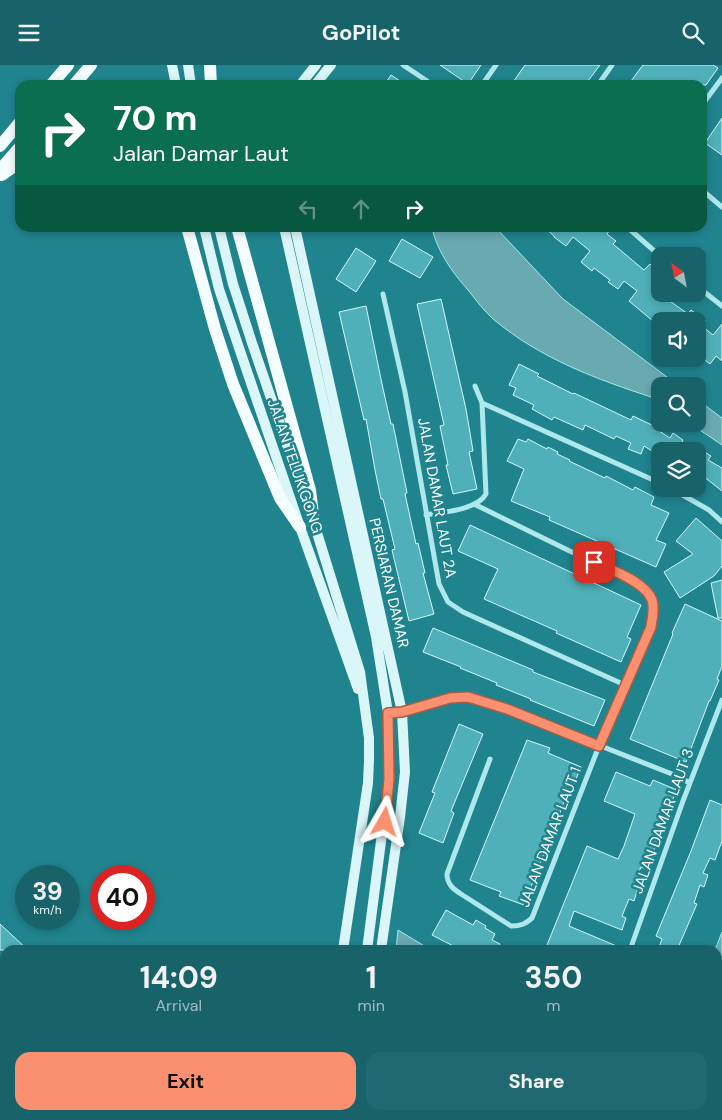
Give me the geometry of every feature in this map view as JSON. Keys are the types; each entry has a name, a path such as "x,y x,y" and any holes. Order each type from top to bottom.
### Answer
{"main road":[{"path":"56,80 68,65"},
{"path":"78,80 91,65"},
{"path":"210,65 211,80"},
{"path":"0,146 15,128"},
{"path":"0,170 15,153"},
{"path":"0,177 15,166"},
{"path":"188,232 215,329 233,384 280,498 300,527"},
{"path":"238,232 310,490 314,523"}],"street":[{"path":"172,65 175,80"},
{"path":"188,65 190,80"},
{"path":"304,80 316,65"},
{"path":"319,80 331,65"},
{"path":"403,65 426,80"},
{"path":"486,80 496,65"},
{"path":"602,80 612,65"},
{"path":"707,98 722,78"},
{"path":"707,194 722,207"},
{"name":"JALAN TELUK GONG","path":"205,232 219,289 238,347 366,713"},
{"name":"JALAN TELUK GONG","path":"220,232 233,284 314,523 360,672 369,738 368,783 344,945"},
{"name":"PERSIARAN DAMAR","path":"285,232 376,637 388,713 389,779 368,945"},
{"name":"PERSIARAN DAMAR","path":"296,232 402,712 405,772 382,945"},
{"path":"633,232 651,248"},
{"path":"706,293 722,306"},
{"name":"JALAN DAMAR LAUT 2A","path":"383,294 405,392 439,584 448,602 453,607 625,685"},
{"path":"426,515 476,505 486,494 482,403 475,386"},
{"path":"482,403 651,479"},
{"path":"686,497 709,510 722,522"},
{"path":"476,505 625,577 647,591 654,611 651,627 599,746"},
{"path":"388,713 402,712 450,698 468,697 507,709 677,776 690,783"},
{"name":"JALAN DAMAR LAUT 3","path":"632,945 722,700"},
{"name":"JALAN DAMAR LAUT 1","path":"490,759 447,874 447,880 461,895 512,926 518,926 523,925 532,918 599,746"}],"shaded area":[{"path":"433,232 500,232 563,299 651,365 651,367 667,377 651,377 651,397 590,375 530,346 493,319 480,305 456,276 437,245"},
{"path":"706,406 722,418 722,445 703,432 706,432"},
{"path":"398,930 423,945 396,945"},
{"path":"722,932 722,945 717,945"}],"building":[{"path":"440,65 481,65 471,80 462,80"},
{"path":"525,65 600,65 589,80 514,80"},
{"path":"643,65 713,65 718,68 707,84 707,80 632,80"},
{"path":"391,75 398,80 388,80"},
{"path":"722,118 722,155 707,144 707,140"},
{"path":"550,232 608,232 607,234 616,241 613,244 644,270 651,265 651,303 673,303 685,312 651,312 651,319 629,301 637,291 624,281 618,289 608,282 610,280 594,268 592,271 581,262 590,251 573,237 566,246"},
{"path":"402,239 433,257 420,278 389,261"},
{"path":"356,248 376,261 356,292 336,279"},
{"path":"441,299 466,409 473,451 469,452 477,489 453,494 440,426 444,425 417,304"},
{"path":"366,306 391,424 393,424 416,544 418,543 425,573 423,573 434,614 409,621 392,550 395,549 383,499 381,499 366,419 364,420 339,312"},
{"path":"722,324 722,361 716,356 710,364 706,361 706,329 713,335"},
{"path":"519,364 539,374 537,376 573,394 631,420 633,416 651,425 651,432 661,432 670,438 673,433 683,440 682,442 651,442 651,450 644,446 641,454 628,449 631,443 616,436 614,439 585,425 583,430 554,417 552,420 532,409 534,405 513,395 516,388 509,385"},
{"path":"518,439 526,442 528,439 547,449 548,447 558,452 557,454 569,461 605,478 606,476 633,490 635,487 654,497 651,505 669,513 656,540 666,544 656,567 549,520 550,517 511,501 524,469 507,461"},
{"path":"706,453 711,456 708,460 722,468 722,491 706,478"},
{"path":"696,518 722,541 722,566 714,576 680,598 664,572 693,554 676,541"},
{"path":"470,525 641,605 627,637 631,639 621,662 484,599 498,569 458,551"},
{"path":"722,580 722,618 718,618 711,583"},
{"path":"685,604 722,621 722,666 717,679 719,680 686,762 630,739"},
{"path":"433,628 533,670 533,672 605,700 594,726 530,700 496,685 497,683 423,652"},
{"path":"459,724 483,734 451,811 454,813 443,843 419,833 435,793 432,792"},
{"path":"527,740 550,748 548,753 581,767 570,793 568,792 524,905 499,896 501,892 470,880"},
{"path":"616,772 650,786 653,780 677,790 659,830 662,831 646,869 641,867 633,886 638,888 634,901 629,899 622,916 626,918 622,930 574,911 569,926 614,945 547,945 587,846 618,859 624,846 635,814 604,801"},
{"path":"710,800 722,805 722,841 715,860 710,858 703,873 708,875 704,887 700,885 694,903 697,904 679,945 660,945 662,939 656,936"},
{"path":"446,910 473,925 476,920 486,926 485,928 495,934 492,940 500,944 451,945 432,935"},
{"path":"0,924 23,945 0,945"}],"route":[{"path":"385,822 389,779 388,713 402,712 450,698 468,697 507,709 599,746 651,627 654,611 647,591 625,577 594,562"}]}
